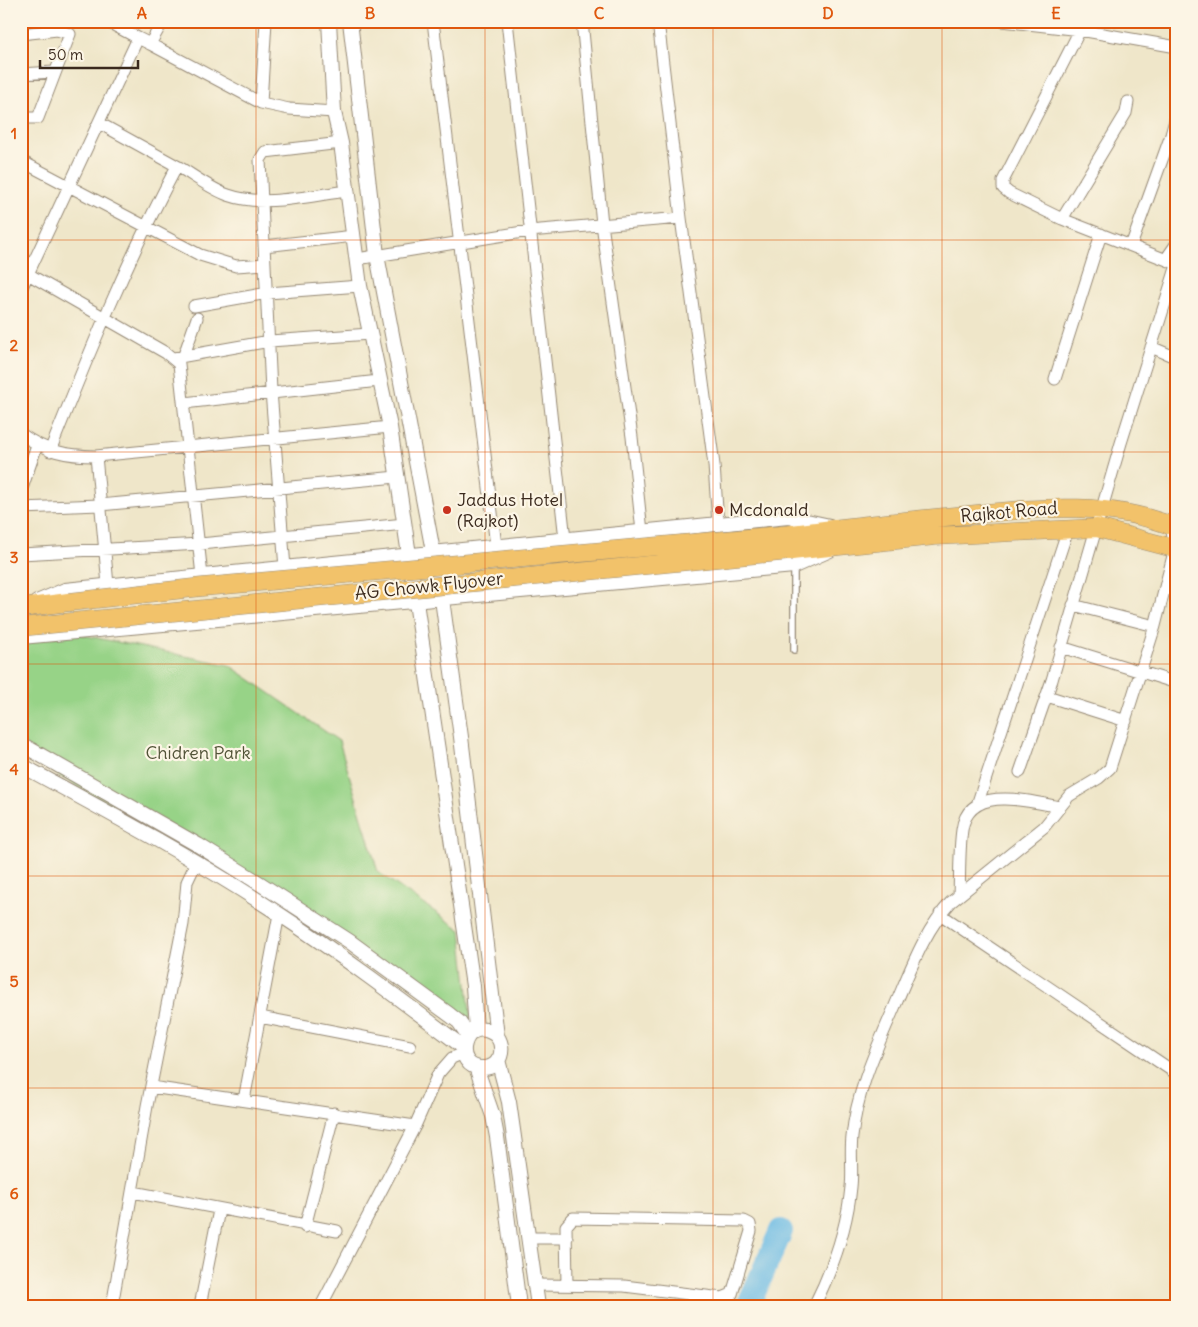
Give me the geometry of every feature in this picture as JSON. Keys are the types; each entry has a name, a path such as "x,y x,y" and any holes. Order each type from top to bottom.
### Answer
{"main road":[{"name":"Rajkot Road","path":"840,528 1018,510 1082,506 1175,522"},
{"name":"AG Chowk Flyover","path":"23,608 202,587 793,550 840,528"},
{"name":"Rajkot Road","path":"837,546 1018,530 1097,528 1176,548"},
{"name":"AG Chowk Flyover","path":"21,627 837,546"}],"street":[{"path":"106,21 261,104 289,109 334,112"},
{"path":"150,44 163,21"},
{"path":"261,104 266,21"},
{"path":"329,21 334,112 341,143 360,286 390,428 473,986 468,1042 471,1064 476,1067 488,1067 498,1060"},
{"path":"350,21 377,255 442,599 462,737 497,1036 502,1048 498,1060 509,1102 538,1306"},
{"path":"433,21 496,546"},
{"path":"507,21 565,539"},
{"path":"582,21 602,224 632,437 642,532"},
{"path":"658,21 681,218 714,465 718,524"},
{"path":"1002,21 1080,30 1177,47"},
{"path":"21,34 57,30 70,34 38,118 21,118"},
{"path":"1080,30 1003,181 1003,188 1009,193 1062,219 1173,263"},
{"path":"21,289 138,38"},
{"path":"21,74 54,72"},
{"path":"1062,219 1126,113 1128,102"},
{"path":"1131,246 1171,135 1177,113"},
{"path":"99,123 227,194 260,201 348,191"},
{"path":"285,568 281,537 271,391 268,293 260,201 260,160 265,152 341,143"},
{"path":"24,162 144,227 220,263 236,266 265,264"},
{"path":"50,451 102,318 144,227 177,166"},
{"path":"357,259 459,240 529,230 681,218"},
{"path":"1055,379 1101,234"},
{"path":"264,246 354,236"},
{"path":"1020,772 1047,696 1103,509 1120,443 1151,347 1177,243"},
{"path":"28,274 102,318 179,357 270,340 370,334"},
{"path":"194,306 268,293 360,286"},
{"path":"197,318 179,357 202,576"},
{"path":"1151,347 1177,358"},
{"path":"184,403 271,391 379,381"},
{"path":"21,434 50,451 73,456 96,456 390,428"},
{"path":"21,491 37,445"},
{"path":"96,456 108,585"},
{"path":"21,508 100,505 397,477"},
{"path":"23,608 65,590 788,517 840,528"},
{"path":"814,1306 834,1266 842,1235 851,1186 852,1137 860,1094 876,1047 917,952 940,914 959,895 1044,826 1069,796 1099,778 1110,768 1155,626 1176,548 1175,522"},
{"path":"21,554 200,544 404,524"},
{"path":"959,895 962,828 968,812 978,802 1068,529"},
{"path":"21,637 416,602 793,550"},
{"path":"1073,605 1155,626"},
{"path":"1061,647 1177,683"},
{"path":"1047,696 1126,721"},
{"path":"21,744 198,845 349,941 459,1022 468,1042"},
{"path":"21,765 196,863 279,914 468,1042"},
{"path":"978,802 992,800 1029,801 1060,807"},
{"path":"112,1306 151,1087 183,924 187,882 196,863"},
{"path":"244,1100 279,914"},
{"path":"940,914 1177,1074"},
{"path":"260,1017 410,1046"},
{"path":"321,1306 415,1126 438,1074 468,1042 486,1029 497,1036"},
{"path":"476,1067 493,1116 497,1137 519,1306"},
{"path":"151,1087 415,1126"},
{"path":"306,1227 334,1113"},
{"path":"133,1192 337,1232"},
{"path":"200,1306 219,1210"},
{"path":"535,1284 567,1285 624,1286 722,1298 732,1294 751,1231 750,1224 744,1221 573,1218 566,1226 567,1285"},
{"path":"529,1238 566,1238"}],"lane":[{"path":"793,550 794,650"}],"green space":[{"name":"Chidren Park","path":"78,634 229,665 339,741 378,872 461,930 471,1021 21,753 21,641"}],"waterway":[{"path":"748,1306 781,1231"}],"place":[{"name":"Jaddus Hotel (Rajkot)","path":"447,510"},
{"name":"Mcdonald","path":"719,510"}]}
